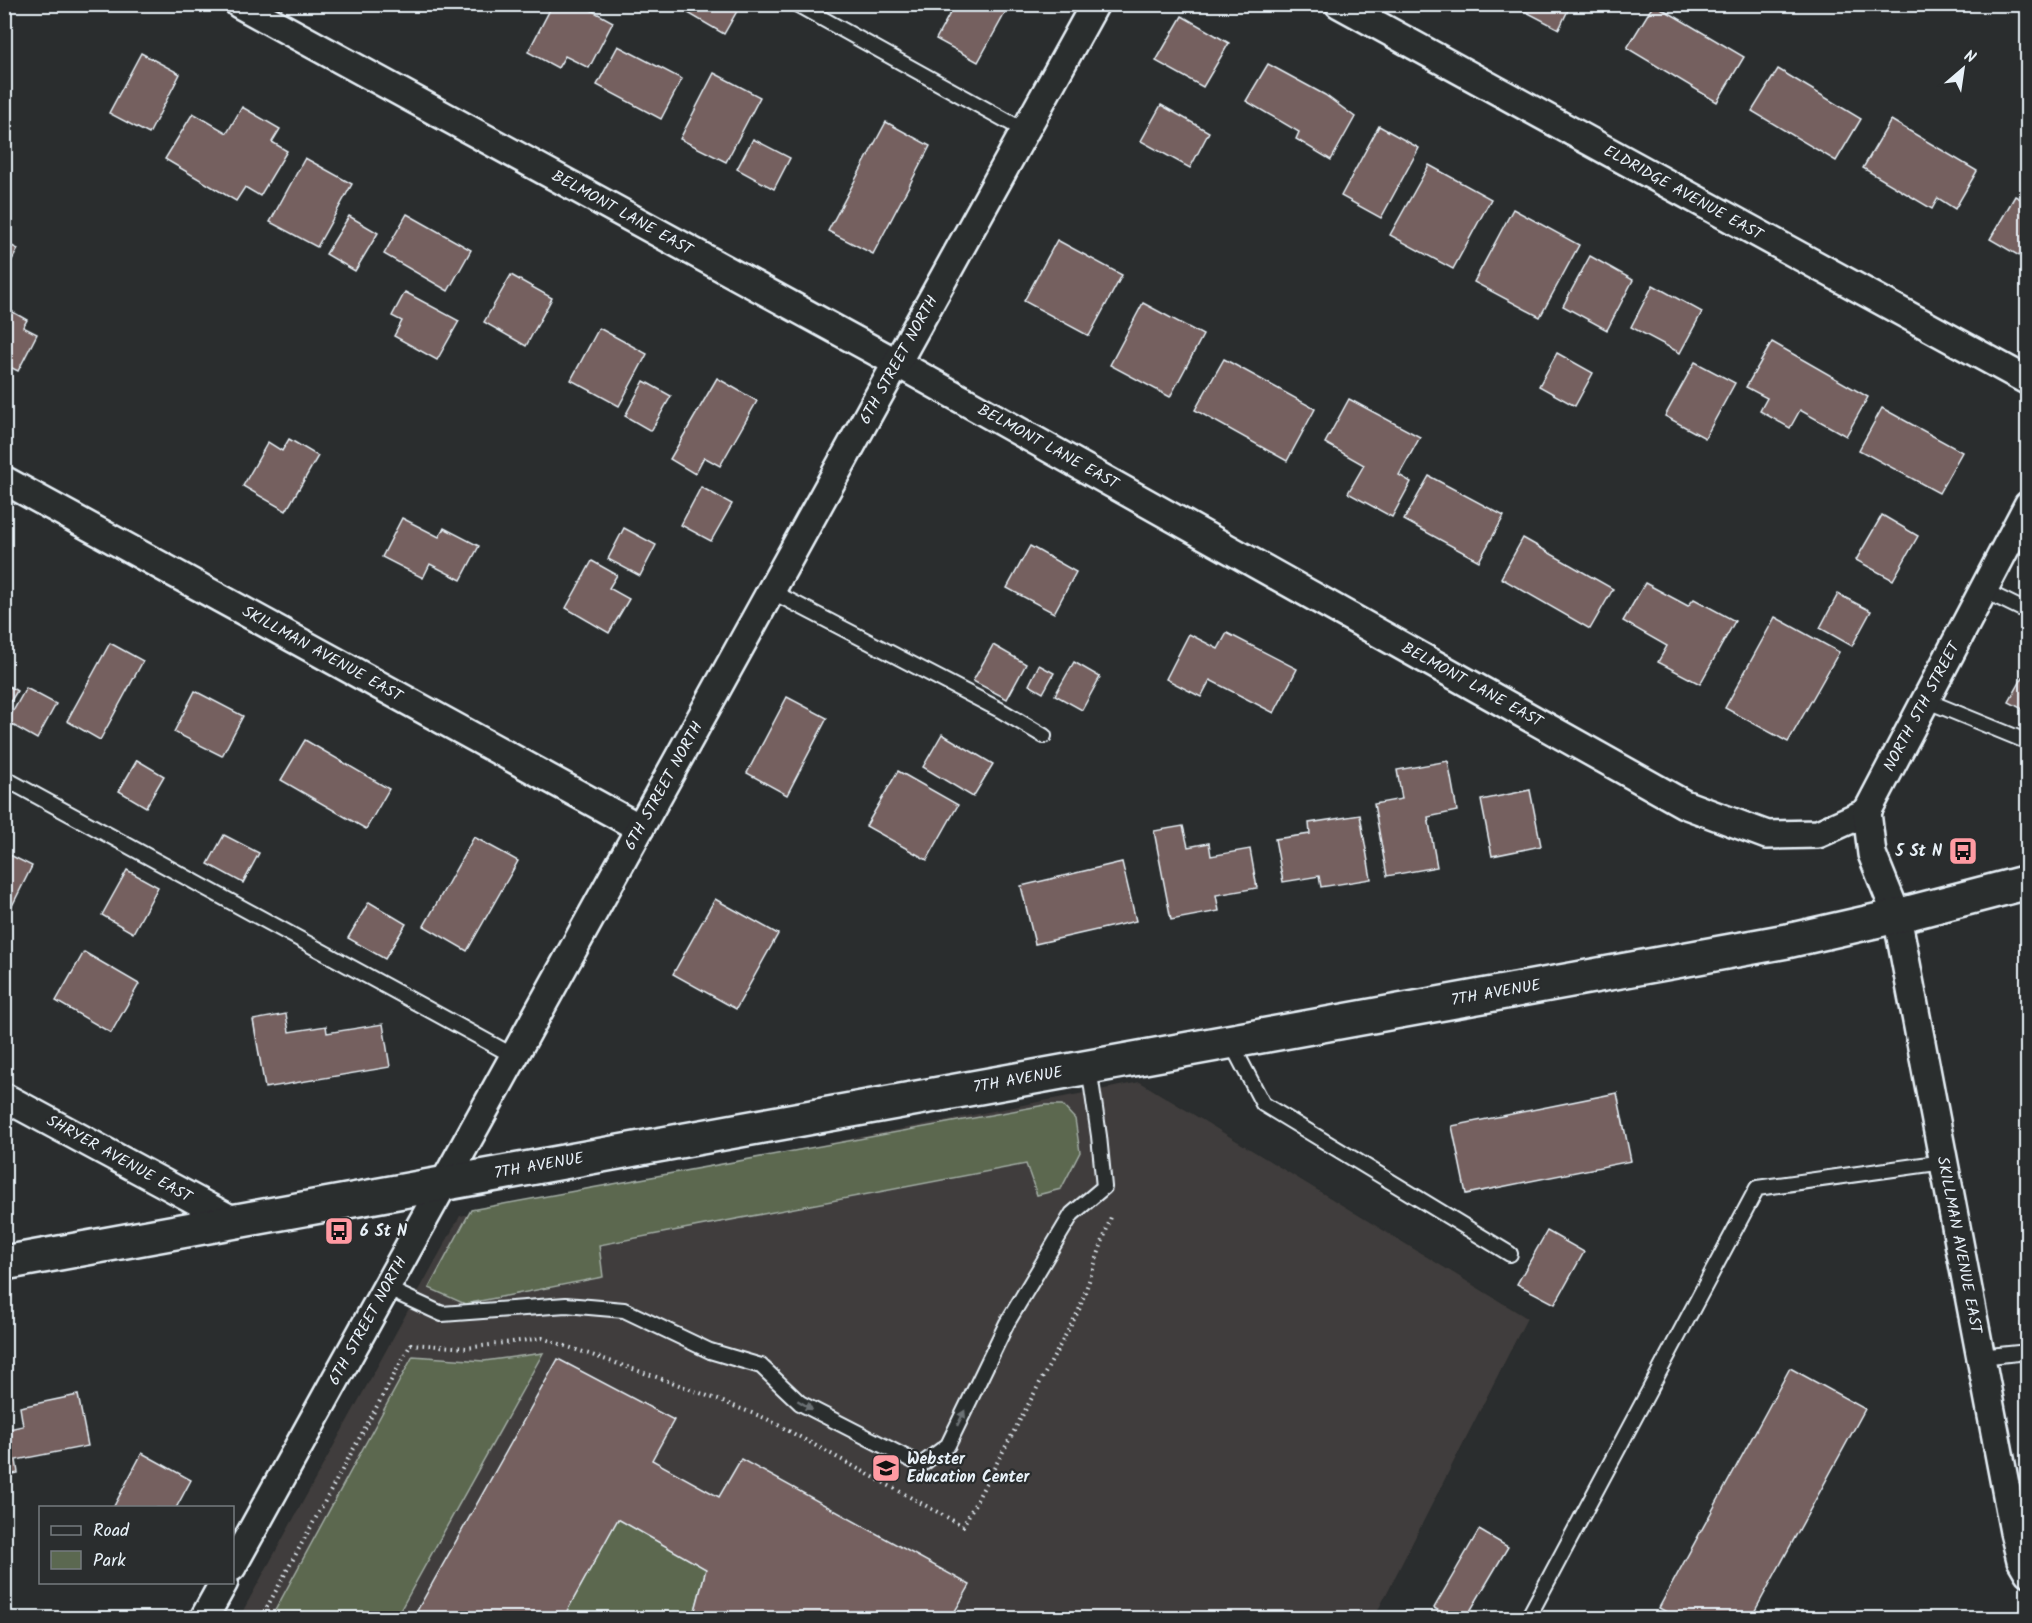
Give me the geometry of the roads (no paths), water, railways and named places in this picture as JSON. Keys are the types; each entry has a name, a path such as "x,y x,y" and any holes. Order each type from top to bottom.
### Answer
{"street":[{"name":"BELMONT LANE EAST","path":"239,4 897,363 1684,804 1767,835 1818,834 1867,812"},
{"name":"6TH STREET NORTH","path":"234,1562 1095,4"},
{"name":"ELDRIDGE AVENUE EAST","path":"1339,4 2028,381"},
{"name":"SKILLMAN AVENUE EAST","path":"4,480 640,828"},
{"name":"NORTH 5TH STREET","path":"1867,812 2028,505"},
{"path":"1867,812 1872,854 1897,916"},
{"name":"7TH AVENUE","path":"4,1263 1787,941 1897,916 2028,882"},
{"name":"SKILLMAN AVENUE EAST","path":"1897,916 2014,1533 2021,1560 2028,1572"},
{"name":"SHRYER AVENUE EAST","path":"4,1097 234,1221"},
{"path":"204,1618 223,1584"}],"lane":[{"path":"796,4 1025,131"},
{"path":"1983,590 2028,612"},
{"path":"771,591 990,705 1044,736"},
{"path":"1925,700 2028,742"},
{"path":"4,778 514,1056"},
{"path":"1230,1041 1263,1104 1510,1254"},
{"path":"386,1288 442,1314 566,1305 624,1310 710,1351 761,1366 800,1403 921,1465 948,1445 1007,1323 1072,1214 1104,1187 1089,1067"},
{"path":"1528,1618 1757,1188 1944,1162"},
{"path":"1980,1357 2028,1352"}],"place":[{"name":"5 St N","path":"1963,851"},
{"name":"6 St N","path":"339,1231"},
{"name":"Webster Education Center","path":"886,1468"}]}
